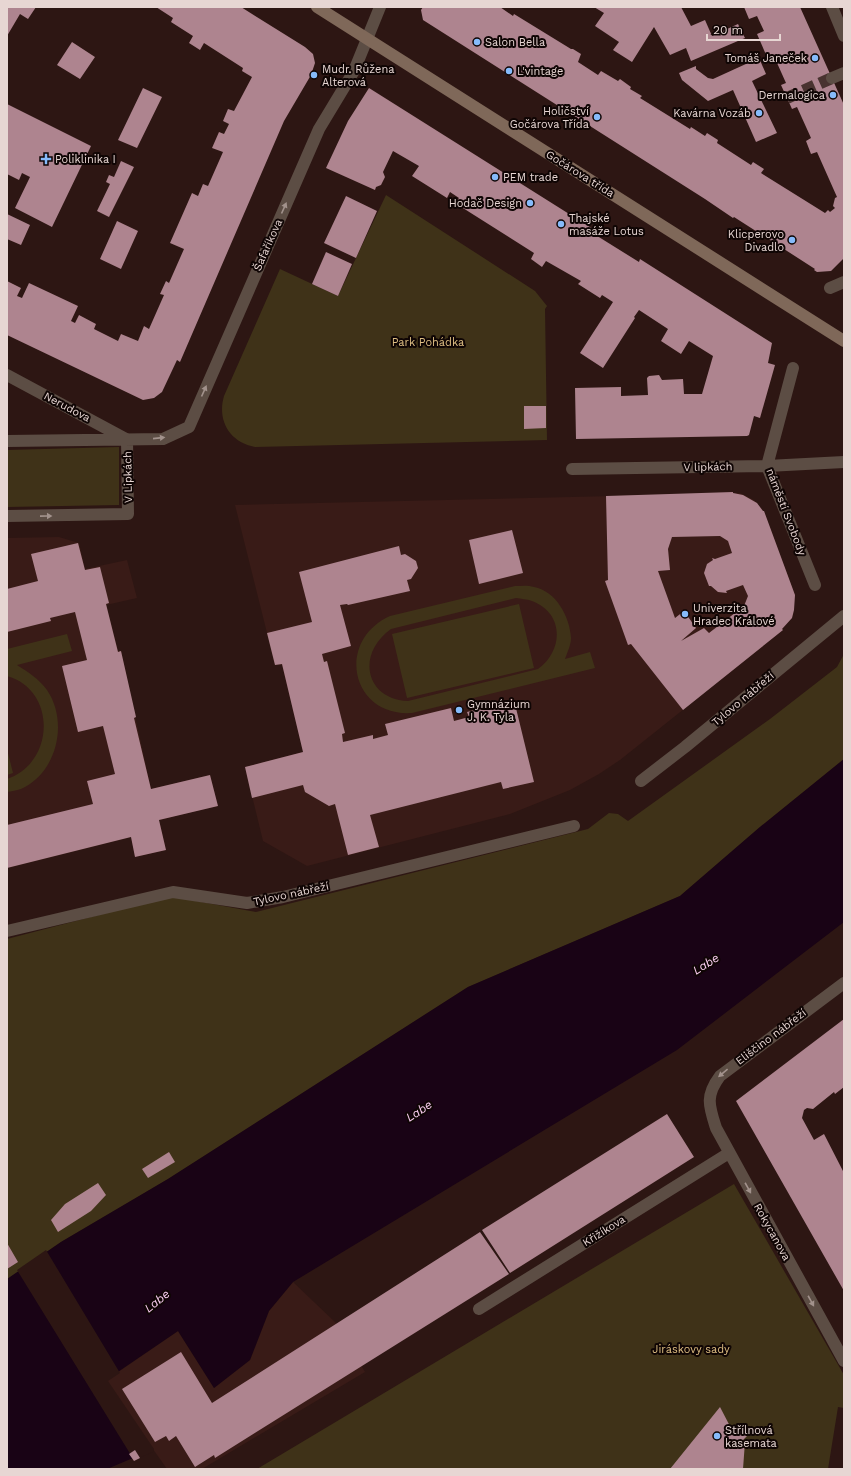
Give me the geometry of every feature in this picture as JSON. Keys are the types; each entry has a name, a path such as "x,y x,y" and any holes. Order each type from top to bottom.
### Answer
{"street":[{"name":"Gočárova třída","path":"317,7 844,341"},
{"name":"Šafaříkova","path":"127,439 163,439 189,427 319,129 354,71 380,7"},
{"path":"832,7 844,36"},
{"path":"832,78 844,73"},
{"path":"830,288 844,282"},
{"name":"náměstí Svobody","path":"793,368 767,466 814,585"},
{"name":"Nerudova","path":"7,375 127,439"},
{"name":"V Lipkách","path":"7,441 127,439 128,514 7,516"},
{"name":"V lipkách","path":"572,469 767,466 844,462"},
{"name":"Tylovo nábřeží","path":"641,780 685,747 844,616"},
{"name":"Tylovo nábřeží","path":"7,931 173,892 247,903 282,897 574,826"},
{"name":"Eliščino nábřeží","path":"709,1099 711,1088 720,1076 844,983"},
{"name":"Rokycanova","path":"709,1099 710,1110 716,1128 729,1154 844,1361"},
{"name":"Křižíkova","path":"480,1309 729,1154"}],"shaded area":[{"name":"Gymnázium J. K. Tyla","path":"740,493 754,500 764,512 795,595 792,618 782,629 783,630 620,760 599,774 570,790 510,814 307,866 263,841 245,767 303,752 282,665 275,665 235,505"},
{"path":"59,537 79,543 85,569 127,560 137,598 106,605 118,651 121,651 151,789 210,775 218,806 159,820 166,850 135,857 131,837 7,868 7,538"},
{"path":"293,1282 336,1323 365,1372 202,1469 167,1469 105,1381 178,1331 214,1388 250,1360 269,1311"}],"green space":[{"name":"Park Pohádka","path":"386,195 535,291 547,306 545,309 547,440 255,447 238,440 227,429 222,413 224,396 280,269 338,296"},
{"path":"119,447 119,505 7,507 7,450"},
{"path":"515,586 532,586 542,589 555,599 565,614 571,638 570,646 565,659 590,652 595,668 412,713 391,711 375,703 364,691 358,675 357,659 362,642 373,628 390,616","holes":["516,598 530,600 543,607 550,614 555,623 557,632 553,652 547,661 538,669 408,701 393,698 382,692 374,684 370,674 370,662 373,651 380,639 391,629"]},
{"path":"519,604 534,668 407,698 392,634"},
{"path":"67,634 72,651 17,665 37,679 47,690 53,702 57,716 58,730 52,757 45,769 36,779 25,787 19,790 7,792 7,779 23,771 34,758 41,743 44,727 42,711 35,696 23,684 7,676 7,649"},
{"path":"844,654 844,759 760,827 680,896 468,987 168,1179 61,1242 7,1280 7,939 133,906 174,897 256,912 588,829 609,813 618,814 628,821 770,719 837,667"},
{"path":"7,749 13,773 7,775"},
{"name":"Jiráskovy sady","path":"734,1184 844,1375 844,1408 838,1407 828,1469 257,1469"}],"water":[{"name":"Labe","path":"844,759 844,922 677,1050 293,1282 269,1311 250,1360 214,1388 178,1331 106,1380 152,1450 107,1469 7,1469 7,1279 61,1242 168,1179 468,987 680,896 760,827"}],"pier":[{"path":"46,1250 120,1373 108,1381 154,1449 153,1452 134,1460 17,1270"}],"building":[{"path":"7,7 36,7 28,19 20,14 7,36"},
{"path":"156,7 241,7 305,47 313,54 315,63 311,75 284,121 180,362 177,360 162,392 154,398 143,400 7,335 7,281 21,288 17,296 22,298 29,283 78,306 71,321 75,323 79,315 96,324 94,329 118,341 121,334 138,341 144,326 149,329 164,295 160,294 166,281 169,283 184,249 170,243 192,193 198,196 203,184 208,186 223,152 212,148 219,132 224,134 229,124 223,121 228,109 234,111 252,77 242,71 243,68 204,43 200,50 189,43 193,36 171,22 173,18"},
{"path":"423,7 500,7 513,16 514,14 581,54 578,62 598,75 601,71 618,81 620,79 631,87 630,89 642,96 640,98 690,129 691,127 705,136 707,133 718,140 717,143 751,165 753,162 764,169 761,173 825,213 828,210 830,212 835,208 833,206 835,198 837,197 817,152 811,154 806,141 811,138 797,107 792,109 781,85 786,83 773,54 767,57 757,34 764,31 757,16 749,19 744,7 800,7 844,105 844,258 831,271 817,272 814,270 815,269 770,240 734,217 733,218 423,20 421,10"},
{"path":"594,7 681,7 691,26 705,20 712,36 738,24 745,38 691,61 686,48 670,55 654,27 632,62 613,50 619,42 595,26 604,13"},
{"path":"72,42 95,57 80,79 57,65"},
{"path":"759,58 766,74 752,81 777,133 756,142 733,90 708,101 682,80 679,73 696,66 696,69 708,78 713,79"},
{"path":"143,88 162,97 137,148 118,140"},
{"path":"369,88 593,229 595,231 594,234 639,262 640,259 772,343 768,363 775,365 760,418 754,416 749,435 576,439 575,388 621,387 621,396 648,395 647,378 649,376 659,375 662,380 683,379 684,394 702,394 713,356 689,341 681,354 661,341 668,329 639,310 603,368 580,353 613,302 602,295 600,298 578,284 581,281 546,261 542,267 531,259 534,253 455,203 459,198 450,192 447,198 412,176 419,166 393,151 383,172 385,177 381,185 376,187 375,190 326,168 348,121"},
{"name":"Poliklinika I","path":"7,104 91,146 52,227 15,208 30,177 22,173 19,180 7,174"},
{"path":"121,161 134,167 109,217 97,211 110,184 106,182 109,175 114,177"},
{"path":"346,196 377,211 356,258 324,243"},
{"path":"7,214 30,225 21,245 7,239"},
{"path":"117,221 138,231 121,269 100,259"},
{"path":"326,252 352,264 338,296 312,284"},
{"path":"524,406 546,406 546,428 524,429"},
{"name":"Univerzita Hradec Králové","path":"733,492 743,495 757,503 764,511 795,595 792,618 782,629 783,630 683,710 631,644 628,645 605,581 608,580 606,496","holes":["720,536 728,541 732,553 715,559 712,558 713,560 707,564 704,573 709,586 718,592 727,593 726,591 743,585 748,596 744,606 709,633 704,628 681,641 696,628 684,611 675,618 658,571 670,570 668,549 672,537"]},
{"path":"512,530 523,573 479,584 469,540"},
{"path":"78,543 85,570 100,567 109,603 106,604 118,652 121,651 136,717 134,718 151,789 210,775 218,806 159,820 166,850 135,857 131,837 7,868 7,825 93,804 87,781 115,774 103,726 78,732 62,666 87,660 75,612 50,618 51,621 7,632 7,589 38,581 31,554"},
{"path":"399,546 401,555 405,554 416,561 418,568 411,579 407,580 410,591 348,605 340,605 351,646 322,654 324,662 327,661 345,733 342,734 343,742 373,735 373,739 388,735 385,724 451,708 454,721 469,717 467,712 514,700 534,782 503,789 501,782 370,815 379,847 348,855 335,804 329,806 305,792 303,785 252,798 245,767 303,752 282,664 275,665 267,633 312,622 299,572"},
{"path":"844,1019 844,1087 835,1094 834,1092 813,1109 807,1108 804,1110 802,1118 814,1140 824,1134 844,1173 844,1291 736,1101"},
{"path":"667,1114 694,1157 510,1273 482,1230"},
{"path":"169,1152 175,1162 148,1178 142,1169"},
{"path":"98,1183 106,1195 91,1211 58,1232 51,1220 65,1204"},
{"path":"480,1232 509,1274 215,1458 214,1455 195,1467 176,1436 169,1441 166,1436 155,1442 122,1389 181,1352 212,1403"},
{"path":"7,1243 18,1262 7,1269"},
{"name":"Střílnová kasemata","path":"720,1407 733,1432 739,1424 750,1433 743,1440 745,1442 743,1469 670,1469"},
{"path":"135,1450 140,1458 134,1461 129,1454"}],"tunnel":[{"path":"787,98 832,78"}],"place":[{"name":"Salon Bella","path":"477,42"},
{"name":"Tomáš Janeček","path":"815,58"},
{"name":"L'vintage","path":"509,71"},
{"name":"Mudr. Růžena Alterová","path":"314,75"},
{"name":"Dermalogica","path":"833,95"},
{"name":"Kavárna Vozáb","path":"759,113"},
{"name":"Holičství Gočárova Třída","path":"597,117"},
{"name":"Poliklinika I","path":"46,159"},
{"name":"PEM trade","path":"495,177"},
{"name":"Hodač Design","path":"530,203"},
{"name":"Thajské masáže Lotus","path":"561,224"},
{"name":"Klicperovo Divadlo","path":"792,240"},
{"name":"Univerzita Hradec Králové","path":"685,614"},
{"name":"Gymnázium J. K. Tyla","path":"459,710"},
{"name":"Střílnová kasemata","path":"717,1436"}]}
